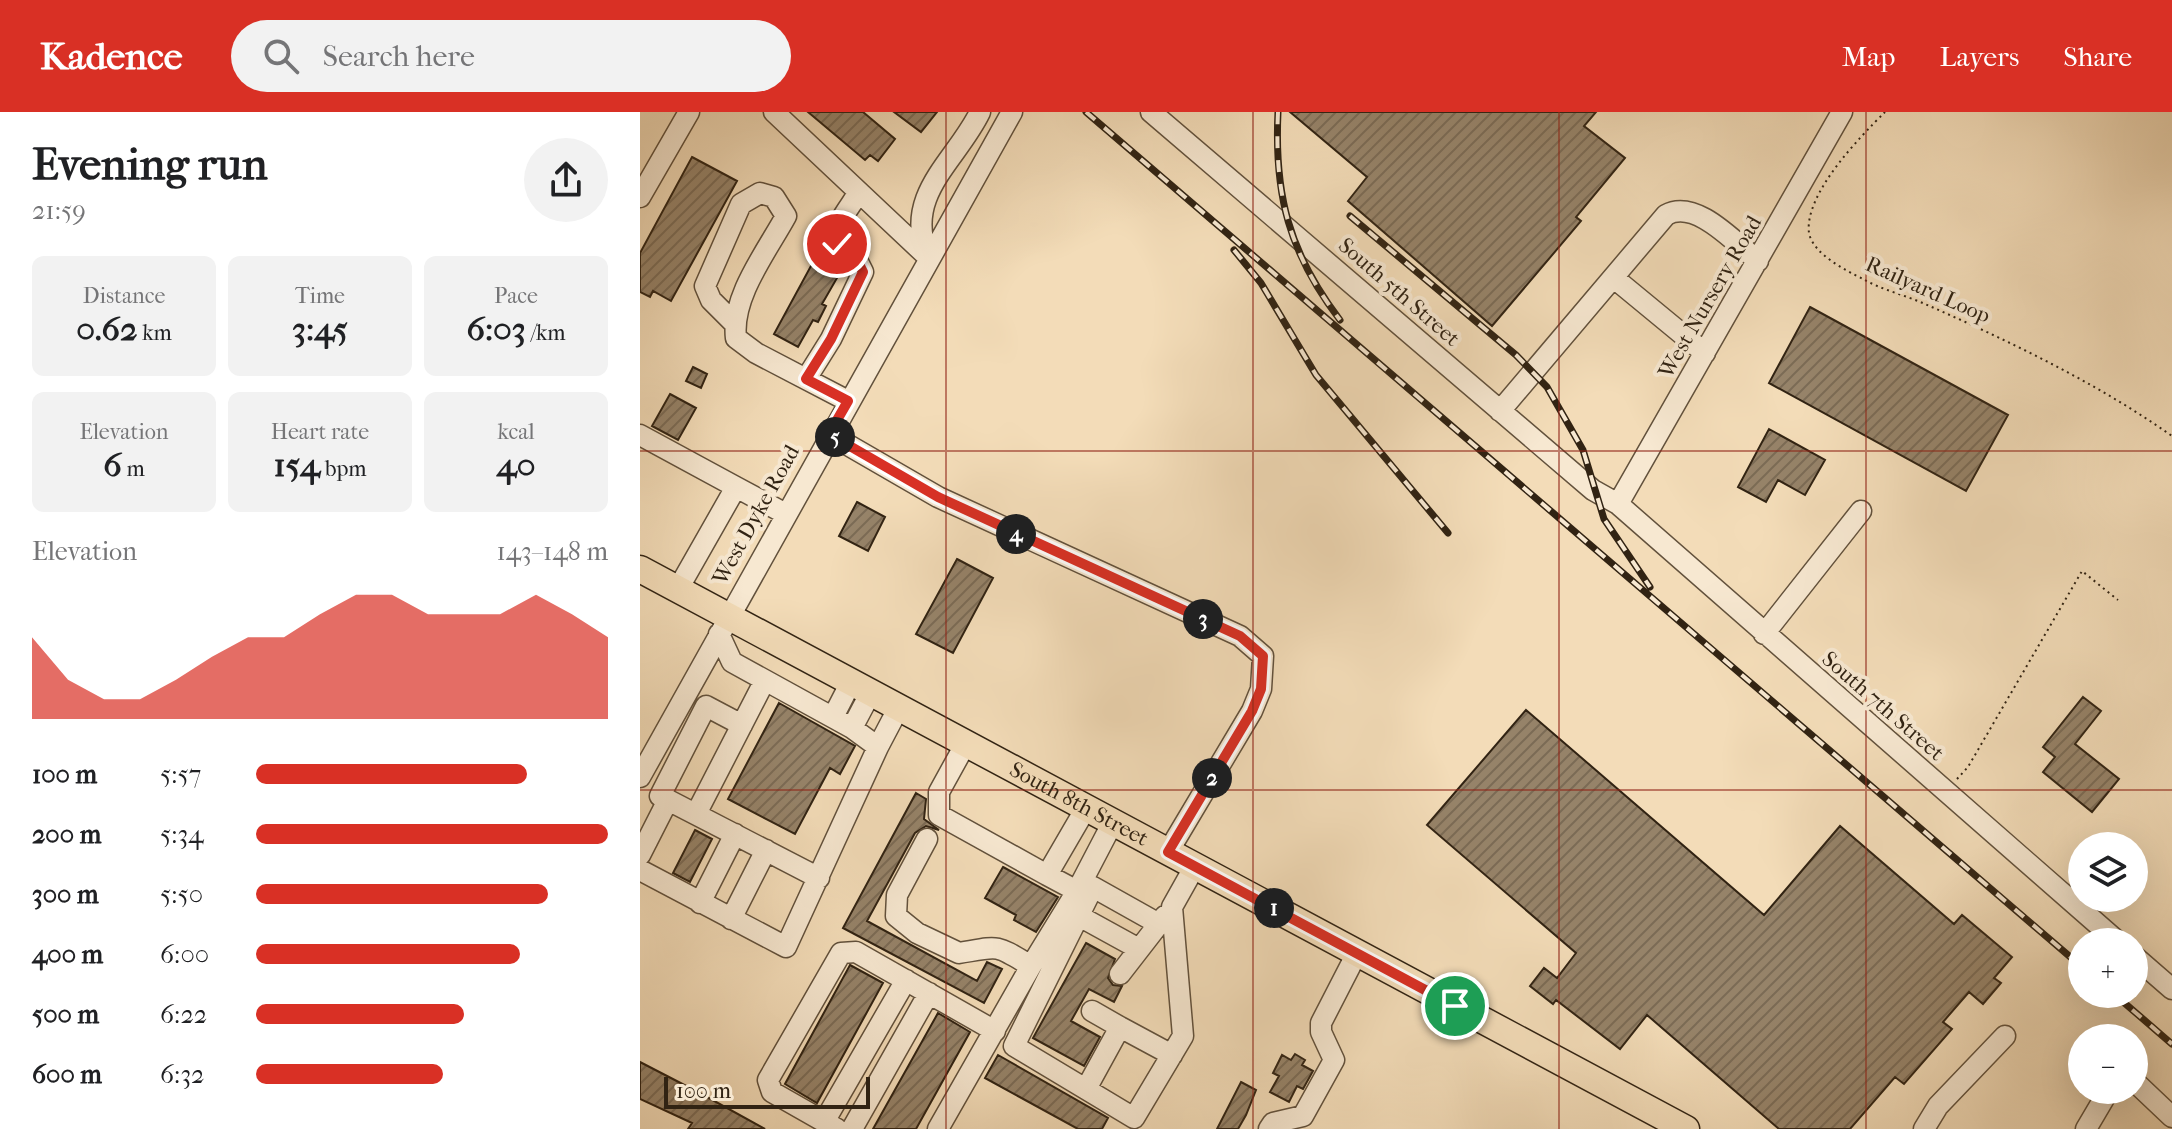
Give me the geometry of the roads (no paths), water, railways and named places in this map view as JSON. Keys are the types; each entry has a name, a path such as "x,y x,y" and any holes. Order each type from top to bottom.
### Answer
{"main road":[{"name":"South 8th Street","path":"640,569 678,589 723,625 899,707 1357,953 1647,1120 1686,1129"}],"street":[{"path":"640,197 689,112"},
{"path":"774,112 928,257"},
{"path":"928,257 918,231 924,204 946,161 980,112"},
{"name":"West Dyke Road","path":"640,777 784,513 1012,112"},
{"name":"South 5th Street","path":"1151,112 1593,490 1618,504"},
{"name":"West Nursery Road","path":"1618,504 1842,112"},
{"path":"806,379 831,339 863,272 856,258 843,252 837,244 835,232 859,192"},
{"path":"734,323 711,300 705,286 741,204 760,193 774,197 786,216 746,292 734,323 736,338 756,353 848,401"},
{"path":"1500,411 1666,215 1675,210 1690,211 1758,261"},
{"path":"1614,278 1705,353"},
{"path":"829,434 938,497 1240,636 1263,656 1261,689 1252,711 1168,852"},
{"path":"640,435 784,513"},
{"path":"678,589 736,487"},
{"name":"South 7th Street","path":"1618,504 2102,928"},
{"path":"1764,634 1861,511"},
{"path":"723,625 732,662 852,728 878,747"},
{"path":"696,814 764,682"},
{"path":"833,717 861,687"},
{"path":"852,728 861,687"},
{"path":"640,855 706,706 742,725"},
{"path":"640,870 786,947 899,707"},
{"path":"966,743 939,792 934,826 897,895 896,916 917,933 959,953 985,946 1000,948 1031,966"},
{"path":"640,785 819,878"},
{"path":"1047,875 1086,808"},
{"path":"938,1129 1077,891 1113,822"},
{"path":"934,826 1077,891"},
{"path":"700,903 735,834"},
{"path":"731,919 766,850"},
{"path":"1120,974 1172,907 1195,866"},
{"path":"1159,924 1093,887 1014,1046 1134,1118 1183,1036 1172,907"},
{"path":"1079,916 1139,949"},
{"path":"906,980 830,1125 768,1087 777,1061 841,953 856,952 906,980 929,993 995,1031"},
{"path":"1269,1129 1277,1121 1303,1116 1334,1060 1321,1023 1357,953"},
{"path":"2148,968 2172,989"},
{"path":"852,1129 929,993"},
{"path":"1092,1011 1172,1055"},
{"path":"1086,1089 1120,1027"},
{"path":"1924,1129 1938,1106 2005,1036"},
{"path":"2148,1094 2172,1117"},
{"path":"2086,1129 2101,1104"}],"railway":[{"path":"1086,112 2068,955"},
{"path":"1278,112 1279,170 1288,222 1308,271 1340,320"},
{"path":"1350,216 1516,355 1547,387 1583,450 1604,519 1650,587"},
{"path":"1234,250 1261,283 1316,375 1448,533"},
{"path":"2130,1008 2172,1044"}]}
